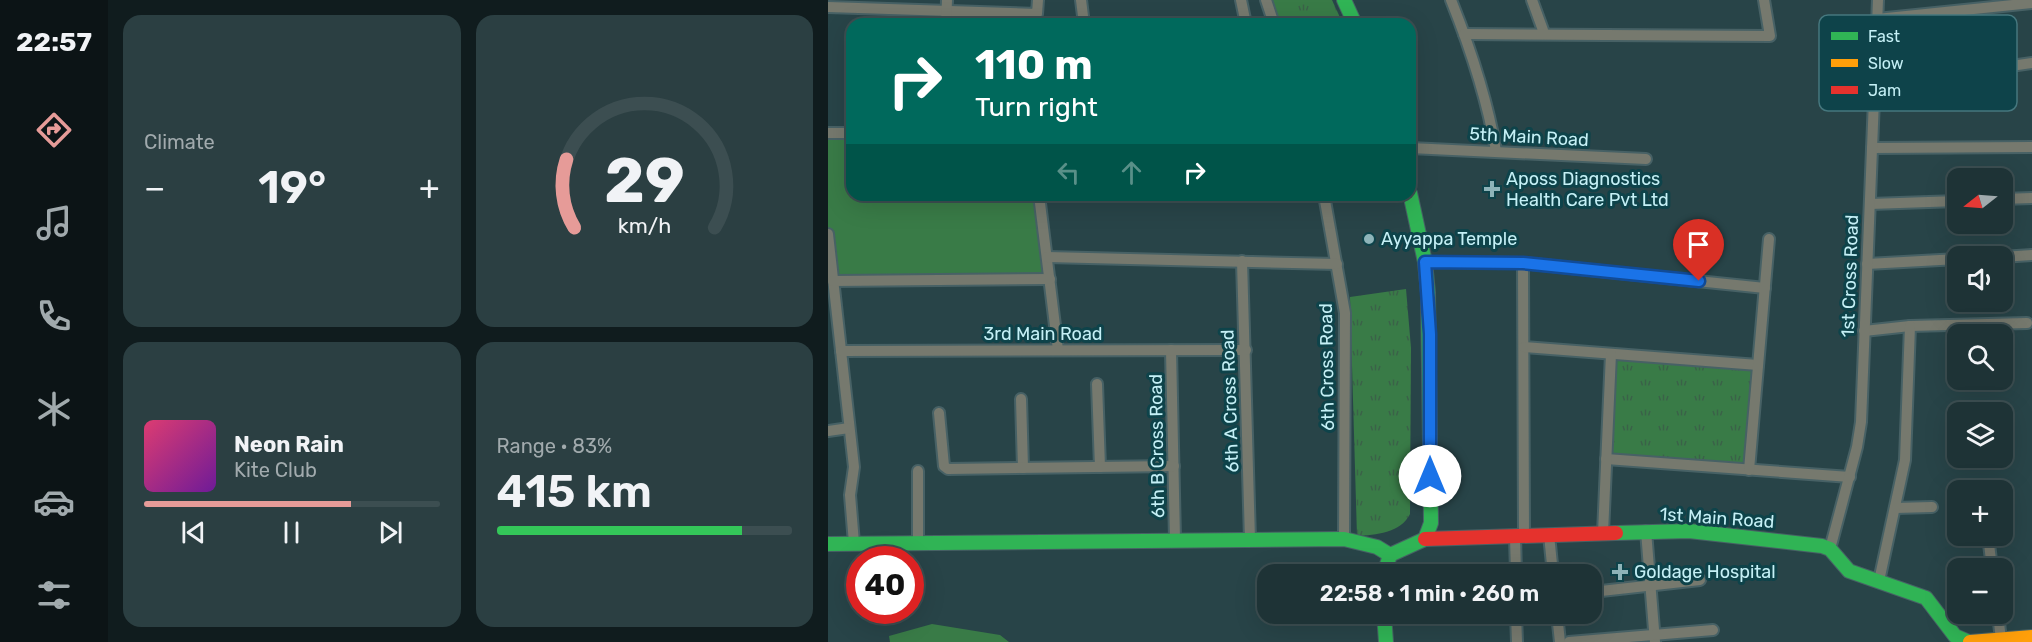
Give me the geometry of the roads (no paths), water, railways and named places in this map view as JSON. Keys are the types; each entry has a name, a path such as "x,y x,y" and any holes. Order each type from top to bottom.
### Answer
{"street":[{"path":"828,7 866,4 947,6 1037,14 1038,0"},
{"path":"1081,0 1083,18"},
{"path":"1241,0 1245,18"},
{"path":"1266,0 1272,18"},
{"path":"1344,0 1352,18"},
{"path":"1451,0 1486,95 1496,151"},
{"path":"1532,0 1544,33"},
{"path":"1464,34 1770,36 1764,0"},
{"name":"1st Cross Road","path":"1877,15 1878,0"},
{"path":"1916,15 2032,3"},
{"path":"2017,65 2032,63"},
{"name":"1st Cross Road","path":"1830,549 1850,477 1861,422 1873,111"},
{"path":"828,133 846,133"},
{"path":"1872,148 2032,147"},
{"name":"5th Main Road","path":"1416,148 1646,159"},
{"path":"2013,199 2032,198"},
{"path":"1040,201 1059,350"},
{"name":"6th Cross Road","path":"1325,201 1346,314 1344,539"},
{"path":"1387,564 1390,555 1425,539 1431,523 1430,334 1425,262 1412,201"},
{"path":"1870,204 1947,201"},
{"path":"828,234 854,467 850,495 854,543"},
{"path":"1749,470 1769,239"},
{"path":"2013,256 2032,255"},
{"path":"1047,257 1337,264"},
{"path":"1867,264 1947,260"},
{"name":"6th A Cross Road","path":"1242,261 1250,540"},
{"path":"1425,262 1523,263 1765,288"},
{"path":"1517,564 1520,536 1524,347 1523,263"},
{"path":"833,282 1050,279"},
{"path":"1864,331 1910,326 2027,323"},
{"path":"1879,581 1905,459 1910,326"},
{"path":"1524,347 1758,365"},
{"name":"6th B Cross Road","path":"1171,350 1175,540"},
{"name":"3rd Main Road","path":"841,351 1246,350"},
{"path":"1603,533 1611,354"},
{"path":"1097,384 1100,467"},
{"path":"1021,399 1023,468"},
{"path":"939,413 944,466 948,469 1174,466"},
{"path":"828,431 849,428"},
{"path":"1606,459 1850,477"},
{"path":"918,471 918,541"},
{"path":"1895,508 1932,507"},
{"path":"1646,531 1655,638"},
{"name":"1st Main Road","path":"1425,539 1646,531 1711,532 1822,546 1830,549"},
{"path":"1549,535 1552,564"},
{"path":"828,544 918,541 1344,539 1377,547 1390,555"},
{"path":"1830,549 1849,571 1926,598 1953,639 1969,642 2032,637"},
{"path":"1602,591 1700,580"},
{"path":"1385,624 1386,642"},
{"path":"1516,624 1517,642"},
{"path":"1558,624 1560,642"},
{"path":"1999,624 2001,640"},
{"path":"1569,642 1655,638 1713,630"}],"place":[{"name":"Aposs Diagnostics Health Care Pvt Ltd","path":"1492,189"},
{"name":"Ayyappa Temple","path":"1369,239"},
{"name":"Goldage Hospital","path":"1620,572"}]}
